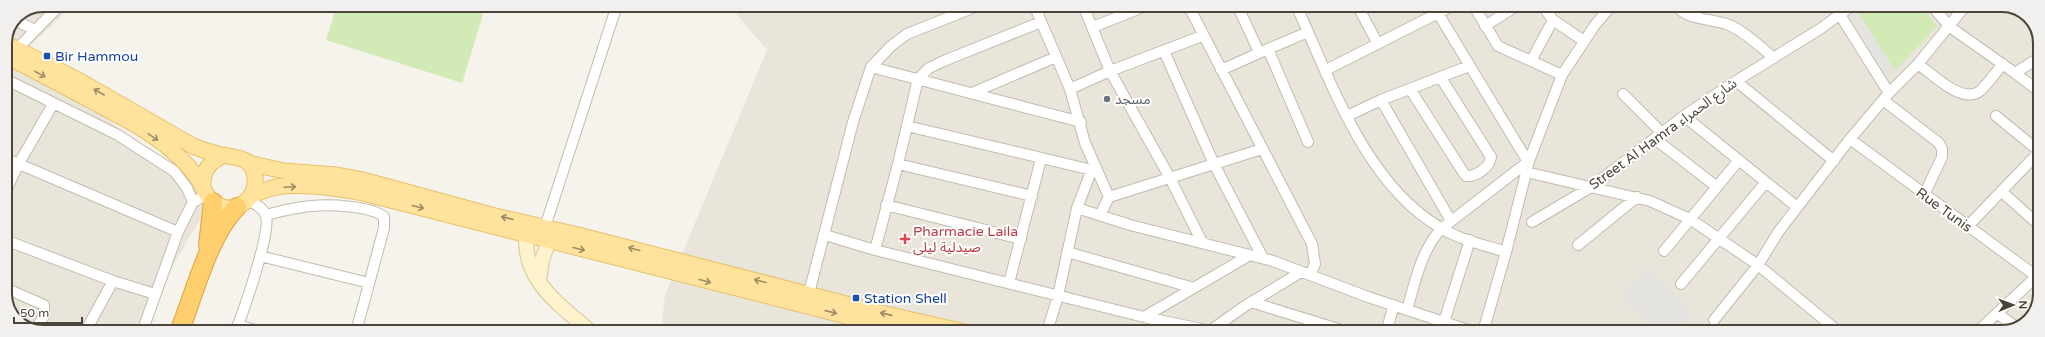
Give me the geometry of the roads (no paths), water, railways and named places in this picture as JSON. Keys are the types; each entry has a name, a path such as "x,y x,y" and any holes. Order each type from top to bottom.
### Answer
{"highway":[{"path":"204,265 208,195"},
{"path":"182,325 204,265 228,217 246,200"}],"main road":[{"path":"12,52 80,81 181,140 208,151 237,156 248,163 284,171 336,175 350,178 527,229"},
{"path":"12,53 131,122 163,143 185,162 197,176 208,195 228,208 276,187 328,187 363,193 527,229 549,232 809,293 878,312 934,325"},
{"path":"208,195 205,170 213,161 225,155"},
{"path":"246,200 256,184 255,176 248,163"},
{"path":"549,232 857,325"}],"street":[{"path":"12,49 35,30 53,12"},
{"path":"539,281 542,260 549,232 615,12"},
{"path":"809,293 853,122 871,68 891,46 907,34 962,12"},
{"path":"1037,12 1070,89 1081,122 1093,167 1109,197"},
{"path":"1086,12 1110,71 1170,178 1202,242"},
{"path":"1092,27 1123,12"},
{"path":"1191,12 1202,36 1312,244 1315,264 1305,273 1251,302 1221,325"},
{"path":"1241,12 1264,51 1308,142"},
{"path":"1299,12 1347,116 1382,174 1410,204 1441,228 1470,240 1506,252"},
{"path":"1361,12 1378,44"},
{"path":"1326,70 1378,44 1433,12"},
{"path":"1437,12 1527,165 1592,188 1650,201 1690,219 1758,265 1831,325"},
{"path":"1477,12 1498,46 1562,75"},
{"path":"1485,26 1507,12"},
{"path":"1547,12 1553,20 1584,41"},
{"path":"1485,325 1506,252 1527,165 1562,75 1595,25 1606,12"},
{"path":"1683,12 1729,25 1743,32 1774,58"},
{"name":"Street Al Hamra شارع الحمراء","path":"1532,222 1592,188 1684,116 1844,12"},
{"path":"1937,12 1950,27 2033,87"},
{"path":"1714,320 1758,265 1797,207 1850,139 1886,96 1918,64 1961,12"},
{"path":"1840,15 1886,96 1939,143 1942,149 1942,156 1924,195"},
{"path":"1530,61 1553,20"},
{"path":"20,22 35,30"},
{"path":"875,250 898,164 918,79 929,68 946,60 1041,22"},
{"path":"1221,70 1308,32"},
{"path":"1070,89 1110,71 1202,36"},
{"path":"1164,51 1214,164 1263,258"},
{"path":"972,93 1056,57"},
{"path":"2014,73 2033,61"},
{"path":"1918,64 1959,93 1967,96 1980,91 2003,64"},
{"path":"1347,116 1381,100 1442,78 1469,66"},
{"path":"871,68 1081,122"},
{"path":"1410,89 1463,172 1466,176 1472,175 1485,167 1491,157 1442,78"},
{"path":"1736,81 1834,160"},
{"path":"12,83 118,135 174,172 187,188 193,202"},
{"path":"1623,94 1658,136 1717,187"},
{"path":"1381,100 1451,221"},
{"path":"12,178 53,104"},
{"path":"1684,116 1797,207"},
{"path":"1996,116 2033,146"},
{"path":"907,126 1041,159 1093,167"},
{"name":"Rue Tunis","path":"1850,139 2033,274"},
{"path":"1100,216 1109,197 1262,149"},
{"path":"1968,226 2033,157"},
{"path":"1009,283 1041,159"},
{"path":"1664,251 1739,160"},
{"path":"12,162 178,232"},
{"path":"898,164 1032,196"},
{"path":"1407,310 1427,248 1441,228 1527,165"},
{"path":"1048,325 1058,296 1078,208 1093,167"},
{"path":"1681,284 1766,182"},
{"path":"2001,191 2033,220"},
{"path":"144,325 178,232 193,202 208,195"},
{"path":"1578,245 1637,197"},
{"path":"237,325 266,235 266,215 263,209 246,200"},
{"path":"266,215 313,205 356,208 380,214 384,217 384,228 358,325"},
{"path":"886,205 1021,239"},
{"path":"1078,208 1130,225 1263,258 1453,325"},
{"path":"527,229 526,252 530,268 549,296 583,325"},
{"path":"825,235 875,250 1058,296 1183,325"},
{"path":"1444,322 1470,240"},
{"path":"12,243 113,281 155,294"},
{"path":"1067,252 1194,288"},
{"path":"1144,317 1250,255"},
{"path":"260,256 369,282"},
{"path":"89,325 113,281"},
{"path":"1985,325 2033,282"},
{"path":"12,291 44,305 44,316 38,325"},
{"path":"1251,302 1325,325"},
{"path":"1388,325 1394,305"},
{"path":"1998,314 2012,323"}],"place":[{"name":"Bir Hammou","path":"47,56"},
{"name":"مسجد","path":"1107,99"},
{"name":"Pharmacie Laila صيدلية ليلى","path":"905,239"},
{"name":"Station Shell","path":"856,298"}]}
